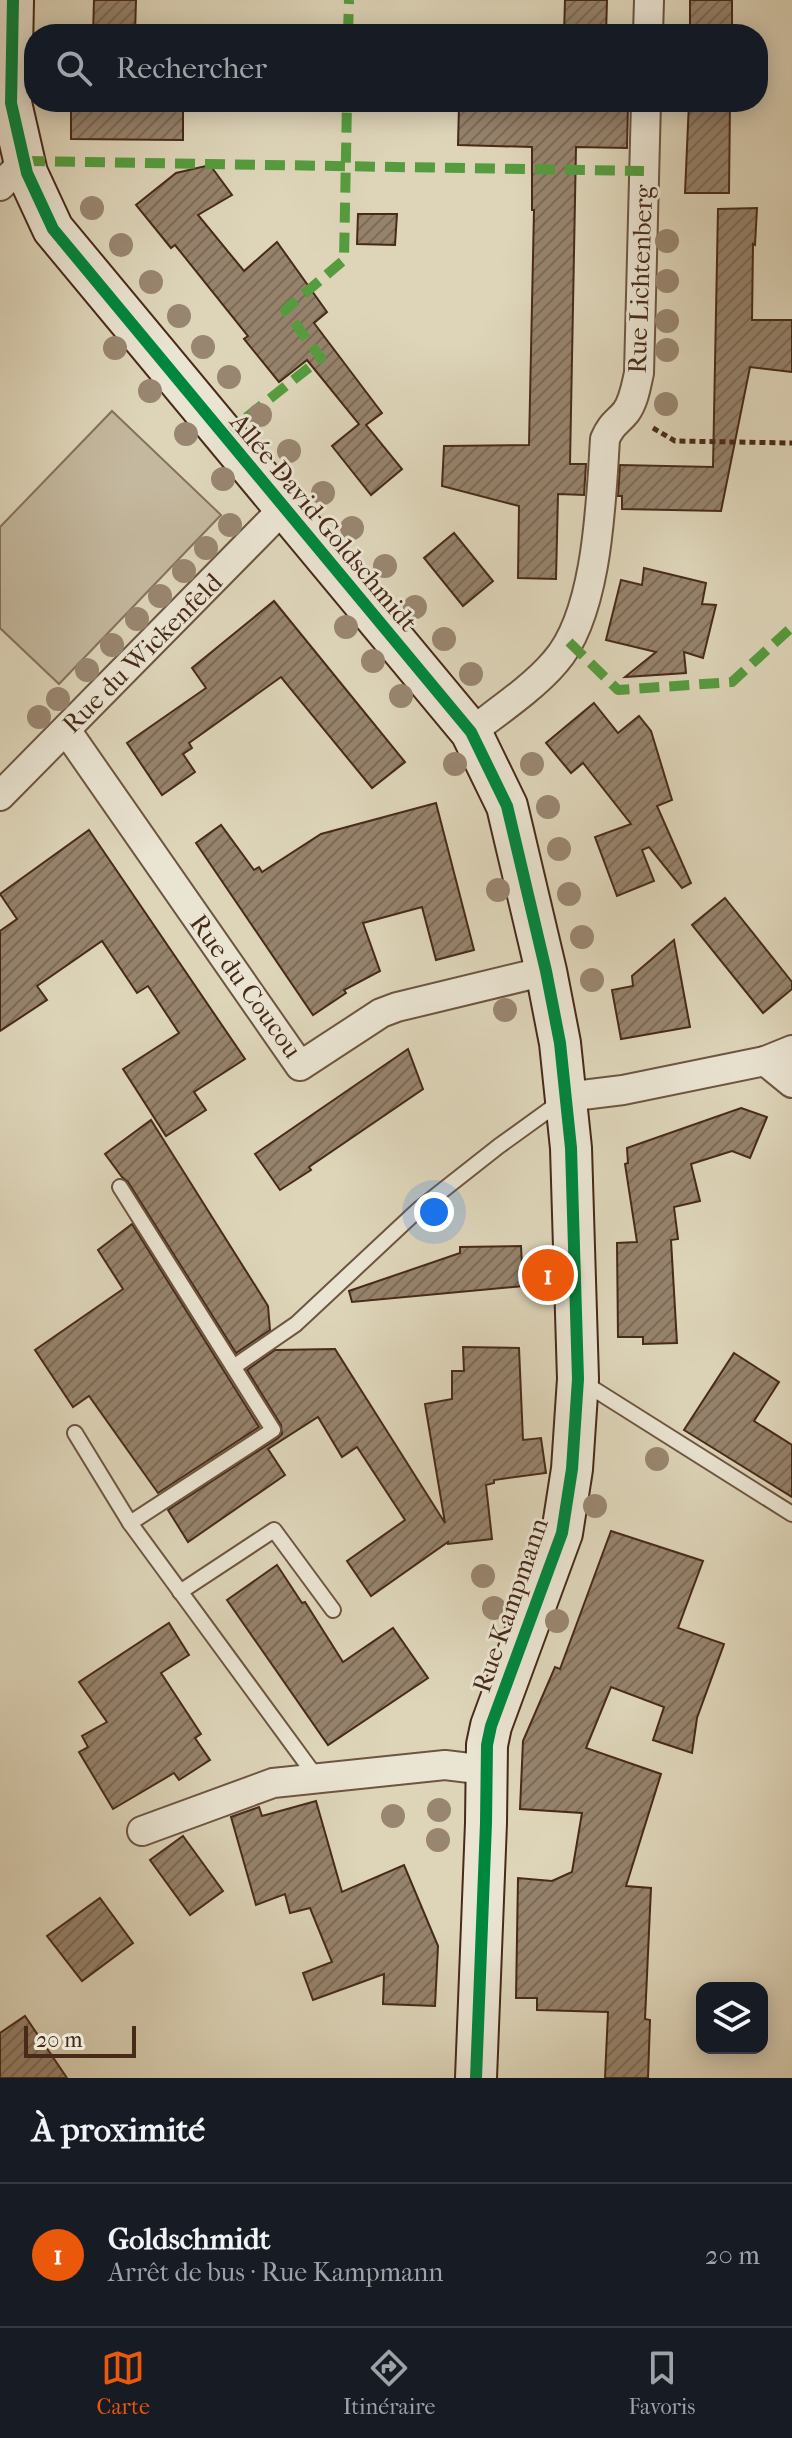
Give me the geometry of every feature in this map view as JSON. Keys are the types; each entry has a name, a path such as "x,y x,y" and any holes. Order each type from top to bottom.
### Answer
{"street":[{"name":"Allée David Goldschmidt","path":"13,0 12,174 27,173 53,229 471,732 507,806 546,971 560,1043 566,1097"},
{"path":"648,24 649,0"},
{"name":"Rue Lichtenberg","path":"471,732 554,664 573,634 594,561 605,439 611,425 626,412 635,394 639,373 646,112"},
{"name":"Rue du Wickenfeld","path":"0,796 283,509"},
{"name":"Rue du Coucou","path":"66,730 300,1066 381,1013 546,971"},
{"path":"566,1097 623,1090 765,1061 792,1050"},
{"path":"765,1061 792,1083"},
{"name":"Rue Kampmann","path":"476,2078 487,1745 491,1726 562,1533 572,1469 578,1379 571,1148 566,1097"},
{"path":"142,1831 273,1783 445,1765 486,1770"}],"lane":[{"path":"235,1366 296,1324 419,1209 566,1097"},
{"path":"120,1187 273,1430 130,1523"},
{"path":"578,1379 792,1514"},
{"path":"75,1433 130,1523 317,1778"},
{"path":"180,1592 274,1530 333,1610"}],"path":[{"path":"626,412 675,441 792,443"}],"shaded area":[{"path":"112,411 221,515 59,684 0,628 0,527"}],"building":[{"path":"94,0 136,0 135,24 93,24"},
{"path":"565,0 607,0 606,24 564,24"},
{"path":"690,0 732,0 732,24 690,24"},
{"path":"71,112 183,112 183,140 71,139"},
{"path":"459,112 628,112 627,148 576,147 570,464 586,464 584,495 558,494 556,579 518,578 519,506 442,486 444,446 529,445 534,210 532,147 458,145"},
{"path":"689,112 730,112 729,193 685,193"},
{"path":"210,165 232,195 198,215 244,271 277,242 327,312 314,323 382,413 366,425 402,469 371,495 332,446 359,424 307,360 279,382 244,339 248,336 175,245 171,248 136,205 176,173"},
{"path":"757,208 752,320 792,320 792,372 750,367 721,511 622,509 622,496 618,496 620,465 713,467 718,209"},
{"path":"358,214 397,214 395,245 357,244"},
{"path":"454,533 493,581 463,606 424,558"},
{"path":"644,568 706,583 702,604 716,605 703,658 684,652 686,673 625,677 656,652 606,640 621,580 642,585"},
{"path":"274,601 405,762 372,788 281,677 189,743 192,748 183,754 195,772 162,795 127,743 206,688 192,668"},
{"path":"594,703 618,733 639,716 651,731 672,800 657,806 691,883 682,888 649,847 642,850 654,881 617,896 595,837 631,824 583,763 571,773 546,743"},
{"path":"436,803 474,950 436,960 422,907 363,923 380,971 344,990 346,993 313,1015 196,843 221,825 254,870 259,867 262,872 321,834"},
{"path":"89,830 245,1059 194,1092 206,1110 166,1136 123,1069 179,1033 148,986 137,993 102,941 37,986 47,1000 0,1031 0,931 17,919 0,894"},
{"path":"725,898 792,982 792,989 763,1013 692,925"},
{"path":"674,940 690,1027 621,1039 612,990 633,986 632,976"},
{"path":"408,1049 423,1089 280,1190 255,1154"},
{"path":"741,1108 767,1117 750,1158 732,1151 691,1164 700,1201 674,1207 678,1239 671,1240 677,1343 643,1344 643,1337 618,1337 617,1243 637,1242 625,1164 628,1163 627,1148"},
{"path":"151,1120 268,1306 270,1330 236,1353 128,1182 105,1154"},
{"path":"132,1224 259,1427 158,1493 89,1396 73,1407 35,1350 123,1289 98,1250"},
{"path":"521,1246 523,1286 352,1302 349,1291 460,1253 460,1247"},
{"path":"463,1347 519,1348 523,1440 541,1438 546,1473 494,1480 494,1483 486,1485 492,1539 448,1542 371,1596 347,1561 405,1520 357,1447 342,1457 318,1417 268,1449 285,1475 188,1542 168,1510 282,1434 281,1425 247,1370 275,1350 335,1349 445,1523 425,1404 452,1399 452,1371 464,1371"},
{"path":"734,1353 779,1382 754,1421 792,1445 792,1497 684,1430"},
{"path":"611,1531 703,1561 678,1628 724,1644 697,1718 692,1753 653,1740 664,1707 611,1687 586,1748 661,1774 626,1886 651,1888 645,2019 650,2020 648,2078 605,2078 608,2012 537,2010 537,1998 516,1998 518,1878 552,1881 572,1872 582,1813 520,1809 523,1741 555,1667 560,1669"},
{"path":"277,1565 343,1662 393,1628 428,1678 328,1745 227,1600"},
{"path":"169,1623 189,1655 161,1673 201,1734 195,1738 210,1760 179,1780 174,1773 113,1809 79,1752 88,1747 82,1736 107,1722 79,1682"},
{"path":"316,1801 342,1892 404,1865 438,1946 435,2006 383,2004 384,1974 313,2000 303,1973 332,1962 310,1908 290,1913 285,1894 256,1905 231,1817 259,1807 262,1816"},
{"path":"183,1836 223,1891 190,1915 150,1860"},
{"path":"100,1898 133,1943 82,1981 47,1936"},
{"path":"25,2016 67,2078 0,2078 0,2033"}],"marked path":[{"path":"348,24 349,0"},
{"path":"223,436 321,358 285,310 344,260 347,112"},
{"path":"25,161 644,171"},
{"path":"569,642 618,690 732,682 792,627"}],"cycle path":[{"path":"13,0 11,103 27,173 53,229 471,732 507,806 546,971 560,1043 571,1148 578,1379 572,1469 562,1533 491,1726 487,1745 476,2078"}],"place":[{"name":"Goldschmidt","path":"548,1275"}]}
